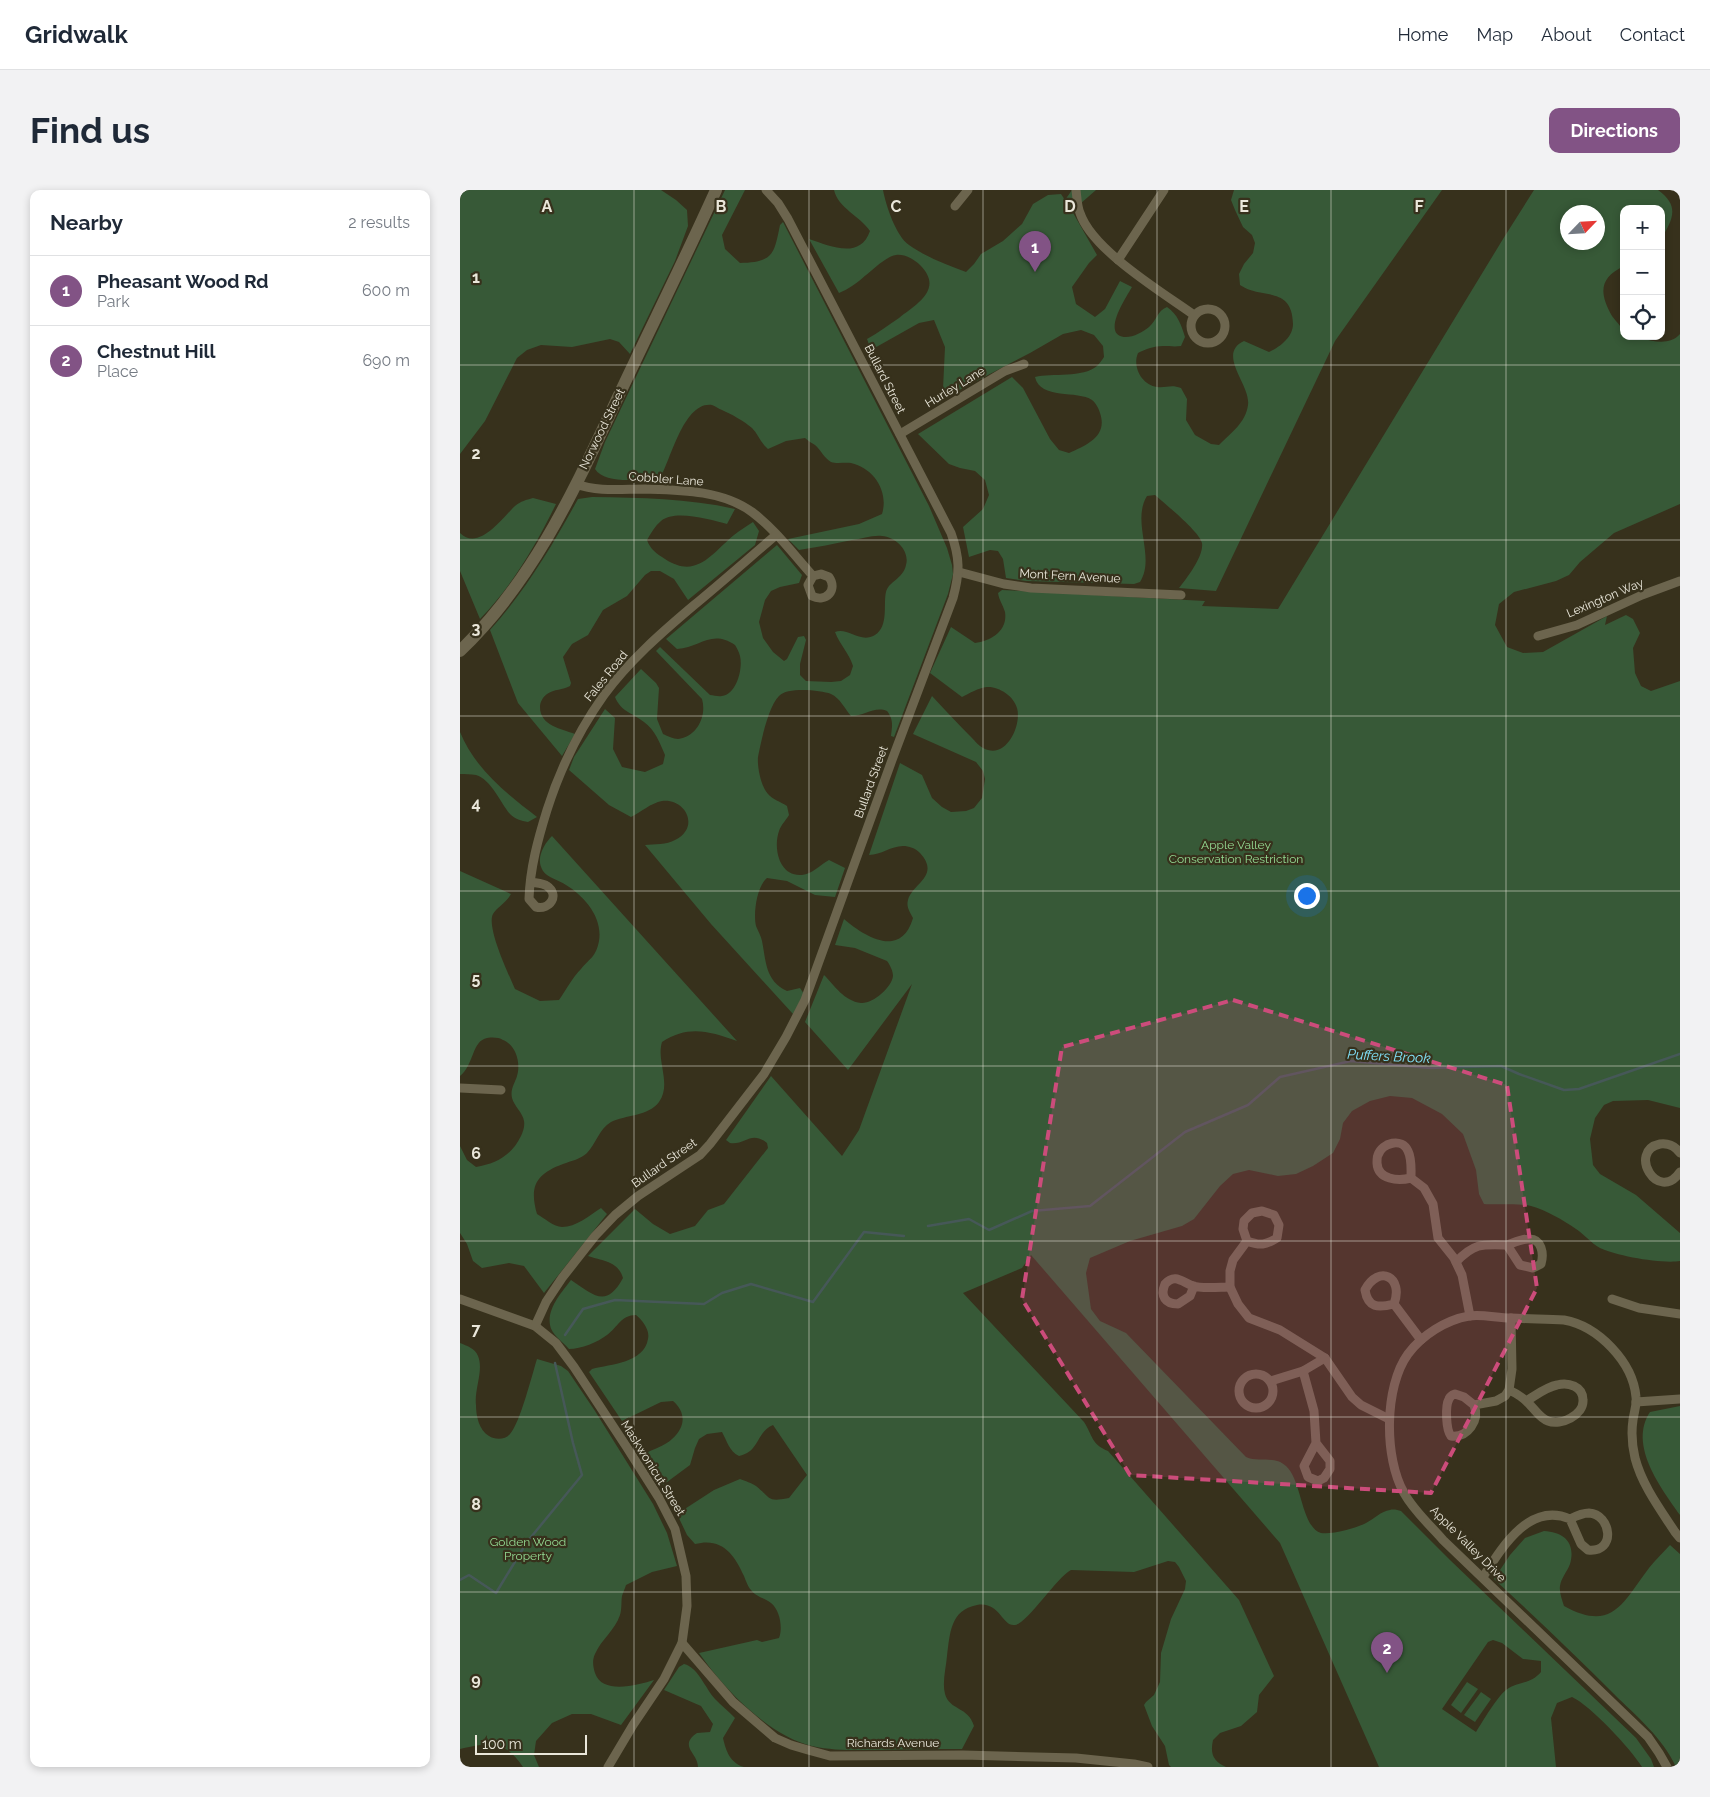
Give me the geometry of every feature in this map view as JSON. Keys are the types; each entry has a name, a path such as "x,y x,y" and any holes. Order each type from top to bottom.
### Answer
{"main road":[{"name":"Norwood Street","path":"460,651 504,604 553,529 716,190"}],"street":[{"name":"Bullard Street","path":"535,1326 546,1302 562,1278 595,1236 615,1215 638,1196 700,1155 764,1074 786,1037 807,993 953,598 959,572 959,557 951,533 784,210 766,190"},
{"path":"955,206 968,190"},
{"path":"1076,190 1080,213 1090,231 1104,248 1194,315"},
{"path":"1118,260 1164,190"},
{"name":"Hurley Lane","path":"900,434 1005,372 1024,364"},
{"name":"Cobbler Lane","path":"576,484 592,488 674,491 714,495 729,500 752,512 776,535 813,576"},
{"name":"Fales Road","path":"530,882 537,840 554,788 568,756 605,694 634,659 664,631 776,535"},
{"name":"Mont Fern Avenue","path":"959,572 1004,584 1031,588 1181,595"},
{"name":"Lexington Way","path":"1538,636 1577,625 1680,581"},
{"path":"460,1088 501,1090"},
{"path":"1411,1178 1411,1163 1405,1146 1397,1142 1383,1147 1377,1156 1377,1166 1380,1172 1386,1177 1399,1180 1411,1178 1419,1182 1428,1193 1435,1209 1438,1238 1456,1262 1464,1281 1470,1316"},
{"path":"1680,1153 1676,1148 1667,1144 1656,1145 1648,1153 1645,1163 1649,1174 1658,1180 1669,1181 1680,1172"},
{"path":"1262,1211 1274,1215 1279,1225 1277,1238 1268,1244 1256,1245 1247,1241 1243,1229 1244,1221 1252,1213 1262,1211"},
{"path":"1247,1241 1233,1260 1230,1271 1230,1287 1238,1304 1249,1318 1280,1330 1325,1358 1352,1397 1361,1405 1389,1419"},
{"path":"1456,1262 1465,1252 1485,1244 1507,1245"},
{"path":"1194,1286 1230,1287"},
{"path":"1612,1299 1639,1308 1680,1314"},
{"name":"Maskwonicut Street","path":"460,1300 535,1326 556,1344 574,1367 659,1498 675,1529 686,1576 686,1606 682,1643 664,1680 633,1725 608,1767"},
{"path":"1394,1304 1421,1340"},
{"name":"Apple Valley Drive","path":"1667,1767 1648,1737 1444,1540 1404,1493 1395,1470 1389,1419 1398,1374 1408,1355 1431,1332 1451,1322 1470,1316 1569,1321 1592,1331 1609,1344 1622,1361 1632,1384 1636,1402 1632,1441 1638,1471 1680,1538"},
{"path":"1474,1405 1496,1401 1505,1396 1509,1390 1512,1369 1511,1318"},
{"path":"1271,1380 1303,1371 1325,1358"},
{"path":"1303,1371 1314,1411 1316,1443"},
{"path":"1509,1390 1526,1401 1540,1417 1547,1421 1559,1423 1578,1412 1583,1400 1577,1387 1565,1384 1552,1386 1526,1401"},
{"path":"1455,1394 1460,1395 1474,1405 1472,1428 1458,1437 1451,1436 1447,1430 1449,1398 1455,1394"},
{"path":"1636,1402 1680,1398"},
{"path":"1482,1578 1510,1539 1524,1525 1541,1517 1560,1515 1570,1519 1586,1513 1594,1514 1599,1517 1607,1528 1608,1538 1605,1544 1592,1550 1584,1548 1570,1519"},
{"name":"Richards Avenue","path":"682,1643 733,1702 775,1738 792,1746 830,1756 963,1755 1076,1758 1148,1767"}],"highlighted area":[{"path":"1233,1000 1507,1085 1537,1288 1431,1493 1130,1475 1022,1299 1062,1047"}],"green space":[{"path":"460,190 661,190 687,210 688,226 675,261 630,354 619,342 610,339 572,347 541,345 527,350 517,358 485,421 460,454"},
{"path":"725,190 745,190 722,235 725,249 740,263 760,261 770,255 774,250 780,225 783,222 929,506 947,548 953,574 948,594 894,737 891,736 892,720 887,711 874,710 861,715 851,716 834,696 819,691 796,690 783,693 775,701 768,716 759,751 758,766 761,782 768,794 787,806 789,815 780,829 777,838 778,853 783,866 794,874 802,875 809,873 829,860 845,868 835,897 815,895 787,881 767,878 758,893 755,921 762,939 770,976 774,982 787,991 800,988 804,994 793,1014 711,924 645,845 668,843 683,834 687,828 688,821 687,814 683,809 670,801 662,801 631,817 609,805 569,770 574,757 605,709 615,718 613,749 622,767 645,772 663,764 665,755 654,733 648,725 624,709 615,697 641,669 659,688 657,719 663,734 678,739 690,734 699,725 703,712 702,699 656,651 660,647 710,695 722,696 732,691 738,680 741,667 740,656 735,645 727,641 712,639 677,649 666,639 777,545 802,575 799,583 771,591 765,600 759,622 763,638 773,652 784,661 787,659 798,637 804,636 806,640 800,664 800,675 806,681 841,681 850,675 853,666 835,632 845,632 864,638 875,635 884,621 886,592 890,585 902,574 906,565 906,555 901,546 892,539 882,536 799,550 788,539 859,524 882,514 884,506 883,497 878,482 867,470 859,466 851,463 831,462 815,445 805,438 786,441 768,449 749,425 712,405 702,406 686,421 661,476 636,480 616,479 600,474 595,469 605,442"},
{"path":"834,190 883,190 892,220 904,241 929,257 966,272 981,254 1003,241 1022,224 1033,204 1048,195 1061,194 1065,200 1072,190 1096,190 1072,211 1097,255 1072,287 1076,304 1095,317 1105,309 1120,281 1132,287 1121,306 1115,322 1115,329 1118,334 1124,337 1141,333 1152,324 1164,309 1167,307 1171,310 1179,320 1185,337 1181,346 1156,347 1138,353 1136,358 1137,369 1143,379 1152,386 1174,386 1181,388 1187,399 1186,420 1195,435 1211,444 1219,445 1233,432 1247,411 1248,397 1234,362 1233,354 1236,347 1244,341 1269,352 1285,341 1291,333 1293,324 1291,312 1282,298 1257,292 1240,285 1239,274 1253,253 1255,243 1252,235 1243,227 1231,200 1234,190 1442,190 1335,341 1216,591 1179,588 1198,560 1202,543 1195,532 1155,495 1147,496 1143,506 1141,517 1146,562 1140,582 1134,584 1026,581 1006,578 1003,559 998,551 990,550 969,557 963,527 983,509 989,495 985,480 975,471 949,464 918,434 1012,377 1023,388 1050,439 1059,450 1069,453 1076,450 1089,443 1098,434 1102,421 1100,411 1092,400 1086,397 1044,389 1038,384 1035,377 1076,374 1091,370 1104,357 1103,346 1094,335 1081,330 1063,334 946,397 943,389 945,347 934,320 919,323 871,350 867,339 899,318 925,295 929,289 929,281 927,274 920,265 906,256 896,255 885,260 857,283 839,293 809,239 835,247 852,248 865,240 870,231 840,202"},
{"name":"Apple Valley Conservation Restriction","path":"1534,190 1658,190 1665,196 1672,207 1672,213 1665,232 1665,205 1620,205 1620,268 1606,281 1603,293 1612,316 1620,326 1620,340 1661,342 1674,339 1680,334 1680,504 1614,533 1580,562 1569,575 1556,581 1514,592 1499,604 1495,625 1507,647 1523,653 1543,652 1607,616 1605,625 1626,615 1633,619 1640,633 1633,648 1635,673 1641,686 1651,691 1680,681 1680,1108 1648,1100 1613,1101 1604,1105 1595,1118 1590,1139 1593,1165 1600,1174 1636,1195 1680,1233 1680,1261 1651,1260 1608,1251 1597,1246 1579,1231 1560,1219 1531,1206 1484,1204 1479,1194 1476,1170 1463,1134 1442,1114 1412,1098 1390,1096 1370,1101 1352,1111 1343,1123 1340,1139 1333,1153 1313,1166 1296,1174 1278,1176 1249,1170 1233,1174 1220,1186 1194,1219 1182,1226 1130,1241 1090,1258 1086,1273 1091,1309 1100,1321 1126,1333 1246,1457 1277,1461 1286,1466 1295,1482 1309,1522 1314,1529 1321,1533 1337,1532 1362,1525 1387,1511 1401,1511 1636,1738 1651,1759 1654,1767 1642,1767 1610,1728 1572,1697 1557,1703 1551,1718 1556,1767 1379,1767 1280,1543 1031,1255 1022,1268 963,1293 1084,1422 1095,1442 1108,1451 1239,1600 1274,1676 1259,1695 1257,1712 1241,1726 1220,1733 1213,1740 1212,1753 1215,1760 1226,1767 1171,1767 1169,1765 1165,1746 1152,1726 1144,1705 1154,1695 1160,1682 1161,1653 1171,1619 1185,1589 1186,1581 1179,1567 1175,1562 1168,1561 1134,1572 1071,1570 1058,1581 1027,1617 1015,1625 1011,1625 996,1610 985,1605 977,1605 961,1612 953,1624 949,1639 944,1685 947,1699 968,1715 974,1726 962,1749 844,1750 820,1748 796,1741 764,1722 734,1696 699,1653 757,1640 762,1642 779,1638 781,1629 780,1619 777,1610 769,1601 755,1594 750,1589 731,1554 720,1545 713,1543 695,1544 687,1535 677,1514 714,1490 740,1479 754,1485 770,1498 777,1500 789,1498 807,1475 773,1425 763,1432 751,1450 739,1456 731,1449 722,1432 707,1434 699,1439 690,1465 663,1485 644,1454 666,1444 680,1430 683,1420 677,1405 673,1401 661,1402 622,1421 589,1372 592,1369 634,1358 645,1347 648,1339 648,1332 645,1326 636,1315 627,1317 603,1338 584,1346 569,1349 555,1335 551,1328 550,1319 553,1306 571,1280 599,1296 611,1294 617,1288 623,1278 618,1268 609,1262 588,1256 635,1209 653,1224 670,1234 695,1226 708,1210 724,1204 768,1148 767,1143 757,1138 736,1143 730,1143 726,1140 771,1076 842,1156 859,1130 912,984 848,1070 805,1022 824,975 845,996 861,1003 866,1003 876,998 886,990 892,980 892,972 887,961 855,948 835,945 844,919 872,937 882,941 891,941 900,938 907,931 913,918 908,907 908,900 926,874 928,868 926,861 916,850 905,846 894,847 878,854 869,855 900,763 922,775 932,798 942,807 951,812 966,811 974,808 982,798 985,779 983,771 976,762 913,734 932,696 979,745 991,751 999,750 1005,746 1015,732 1017,723 1017,708 1013,700 1001,690 991,687 984,688 962,697 930,673 951,627 975,643 987,640 997,634 1004,625 1005,619 1005,612 998,593 1002,590 1205,601 1202,606 1278,609","holes":["1493,1640 1502,1643 1523,1659 1541,1661 1541,1672 1533,1679 1510,1687 1502,1693 1476,1732 1442,1709 1488,1642"]},
{"path":"592,497 682,501 735,509 727,524 703,518 684,516 675,516 661,521 647,540 648,543 657,553 676,565 686,567 703,562 736,533 753,522 759,531 755,545 688,600 674,579 660,571 651,571 645,575 627,596 603,610 588,635 572,644 563,657 571,683 570,686 547,694 540,705 541,713 548,723 575,734 562,756 518,703 490,630 538,567 578,499"},
{"path":"533,498 556,504 540,535 513,579 480,619 460,571 460,533 467,538 483,536 517,504"},
{"path":"460,732 474,758 483,769 503,790 537,817 528,822 516,818 510,814 491,786 481,777 460,774"},
{"path":"552,836 737,1041 699,1031 681,1033 662,1042 661,1057 664,1088 663,1095 655,1107 643,1113 611,1122 603,1129 585,1155 546,1172 537,1182 534,1196 537,1214 552,1224 559,1227 567,1227 601,1208 607,1214 544,1293 524,1266 509,1263 482,1268 473,1261 467,1244 460,1233 460,1146 467,1160 476,1167 490,1164 503,1158 513,1148 522,1134 524,1123 522,1115 512,1098 512,1089 518,1071 518,1060 514,1050 507,1042 494,1038 484,1039 477,1045 468,1067 460,1076 460,871 511,894 493,914 492,920 495,940 515,989 540,1001 559,1000 575,976 594,954 598,946 599,932 595,916 585,901 573,890 543,871 540,857 546,843"},
{"name":"Golden Wood Property","path":"460,1343 477,1353 480,1367 476,1399 477,1418 483,1430 494,1438 500,1439 505,1437 514,1428 522,1410 537,1359 561,1366 568,1371 653,1504 667,1533 677,1566 652,1572 626,1585 618,1620 593,1659 595,1673 599,1680 605,1684 621,1687 654,1680 621,1725 591,1714 572,1714 552,1723 536,1741 534,1755 539,1767 523,1767 510,1752 496,1745 488,1744 460,1749"},
{"path":"1680,1406 1680,1515 1656,1479 1645,1452 1643,1438 1644,1425 1650,1412"},
{"path":"1544,1531 1563,1536 1570,1545 1570,1564 1562,1580 1560,1593 1564,1606 1581,1614 1606,1615 1615,1610 1624,1602 1651,1565 1670,1545 1680,1554 1680,1767 1676,1767 1664,1746 1640,1719 1494,1579 1510,1555 1525,1538"},
{"path":"684,1664 693,1669 715,1699 735,1718 723,1738 727,1752 732,1759 735,1763 744,1767 698,1767 690,1750 689,1742 697,1733 710,1732 713,1724 701,1706 664,1690 679,1667"},
{"path":"1467,1682 1478,1689 1461,1713 1451,1705"},
{"path":"1481,1692 1491,1699 1475,1722 1464,1715"}],"waterway":[{"name":"Puffers Brook","path":"928,1226 969,1219 989,1230 1032,1211 1090,1206 1185,1132 1248,1105 1280,1077 1351,1061 1430,1068 1501,1066 1564,1090 1579,1089 1680,1054"},
{"path":"565,1335 583,1309 615,1300 704,1304 722,1293 751,1284 813,1302 864,1232 904,1236"},
{"path":"460,1580 469,1575 496,1593 527,1542 582,1475 555,1363"}],"place":[{"name":"Pheasant Wood Rd","path":"1035,272"},
{"name":"Chestnut Hill","path":"1387,1673"}]}
